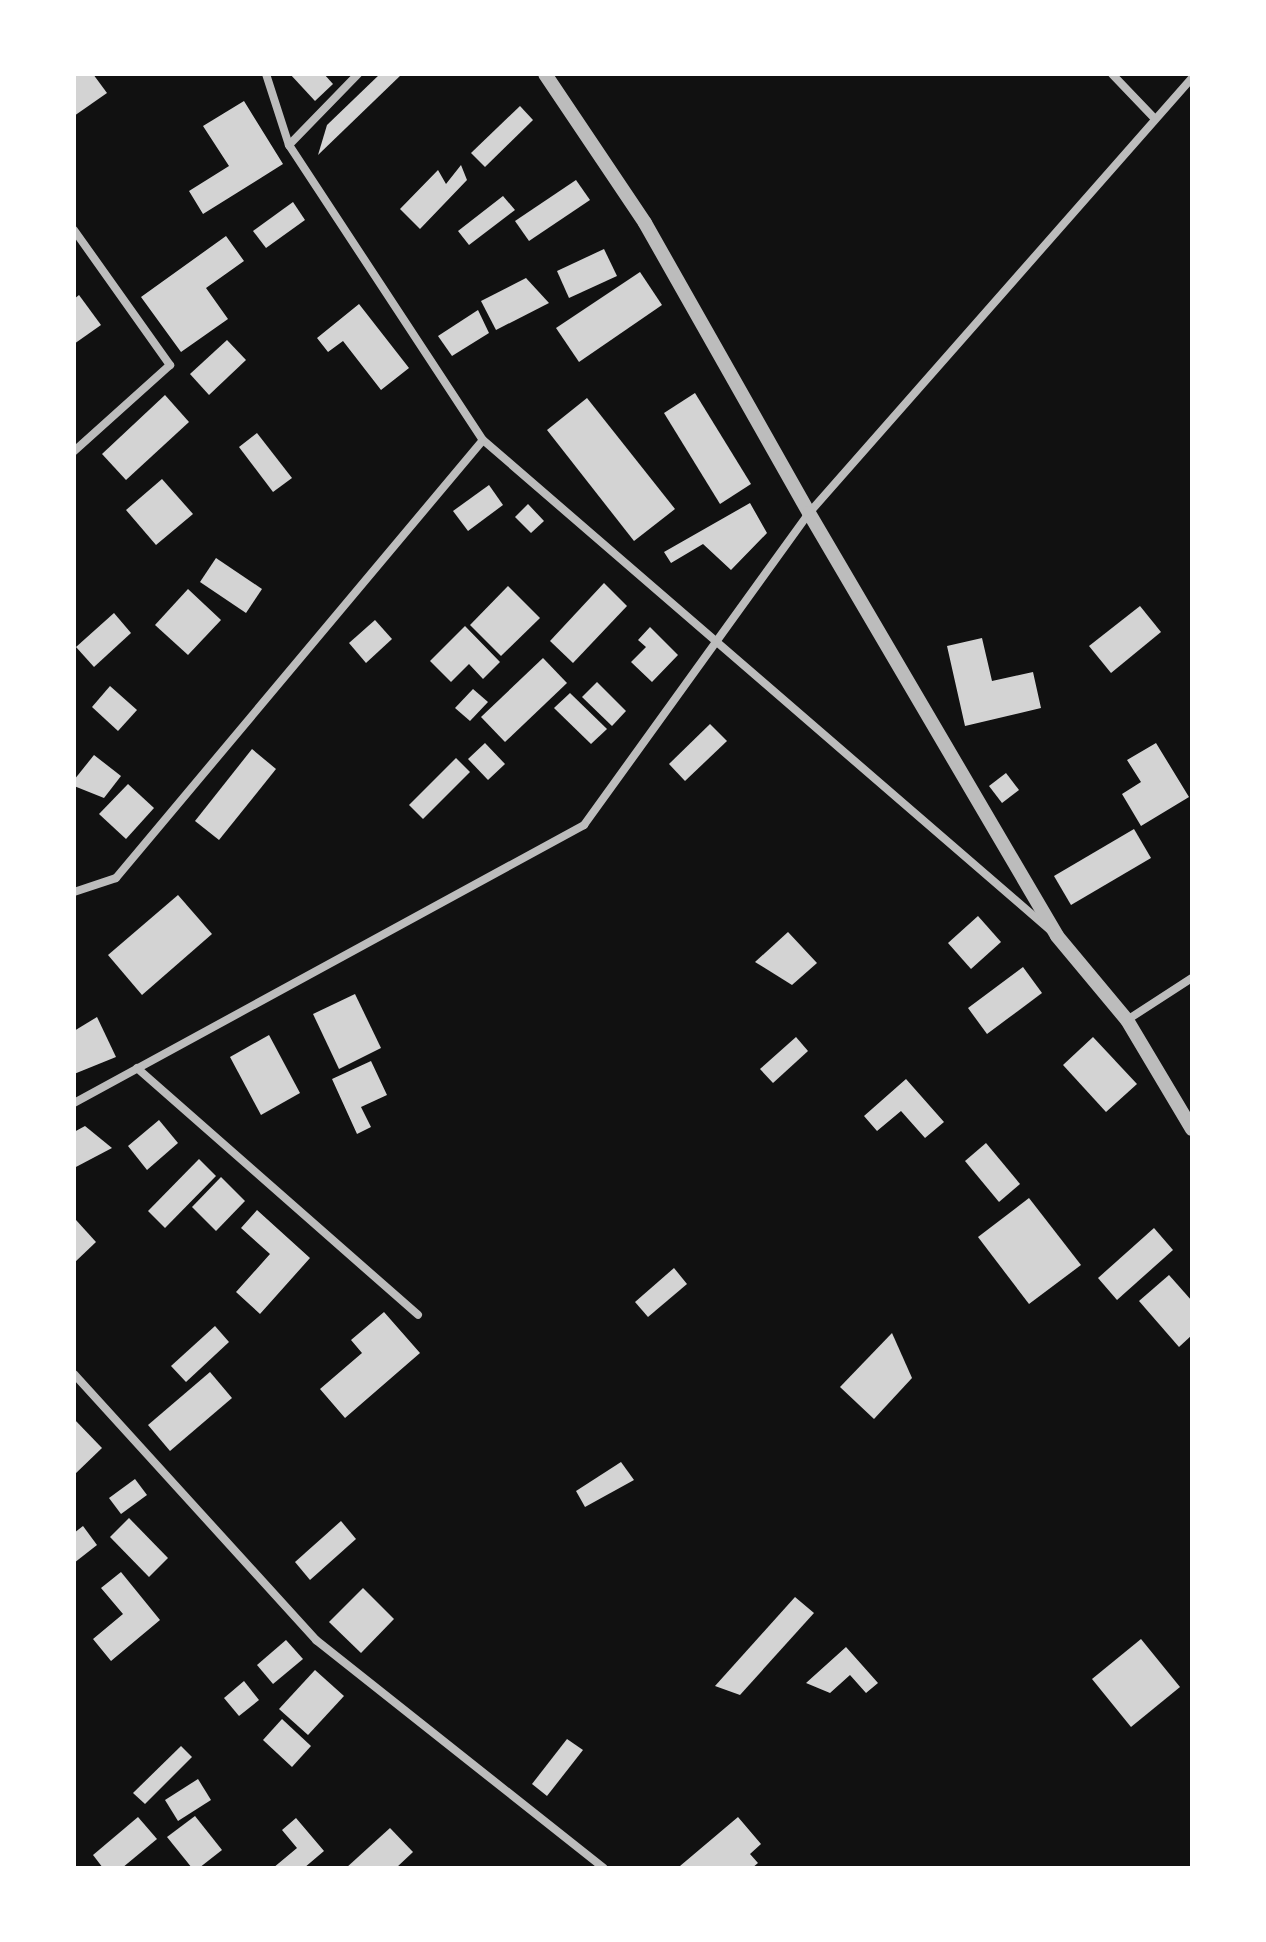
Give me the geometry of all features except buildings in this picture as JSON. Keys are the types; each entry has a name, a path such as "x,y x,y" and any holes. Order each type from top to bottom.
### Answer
{"street":[{"path":"266,74 289,145 483,440 715,644 1057,936"},
{"path":"289,145 358,74"},
{"path":"545,74 645,223 809,513 1057,936 1127,1020 1192,1129"},
{"path":"1112,74 1155,119"},
{"path":"74,1103 584,825 809,513 1192,78"},
{"path":"74,230 170,365 74,451"},
{"path":"74,892 116,878 483,440"},
{"path":"1127,1020 1192,978"},
{"path":"137,1068 418,1315"},
{"path":"74,1374 316,1640 604,1868"}]}
